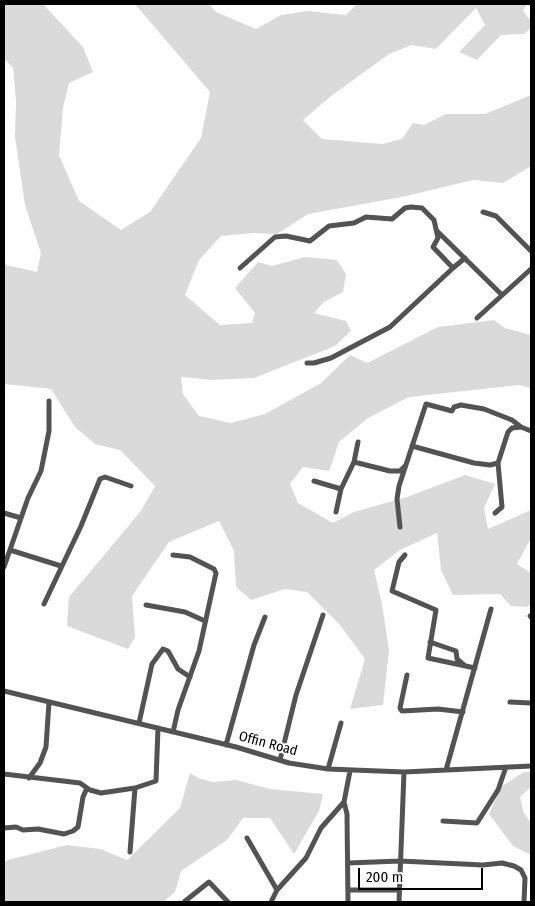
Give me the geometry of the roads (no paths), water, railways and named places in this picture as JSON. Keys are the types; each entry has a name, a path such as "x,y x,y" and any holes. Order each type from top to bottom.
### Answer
{"street":[{"path":"240,268 274,237 286,236 310,241 326,227 354,223 366,217 392,219 405,208 422,208 437,224 438,238 433,246 454,268"},
{"path":"483,212 496,216 531,251"},
{"path":"437,231 502,295"},
{"path":"307,363 331,358 390,328 465,258"},
{"path":"477,318 531,269"},
{"path":"4,567 44,461 49,431 49,401"},
{"path":"400,527 398,499 405,466 425,407 428,404 452,411 454,407 461,405 484,409 512,420 521,427 531,431"},
{"path":"495,513 502,508 498,463 508,432 512,428 521,427"},
{"path":"336,512 341,489 354,462 358,442"},
{"path":"412,446 474,463 490,465 498,463"},
{"path":"354,462 390,471 400,471 405,466"},
{"path":"44,604 81,526 100,479 105,476 132,486"},
{"path":"314,481 341,489"},
{"path":"4,513 21,518"},
{"path":"10,550 61,566"},
{"path":"173,555 190,557 216,571 199,651 178,710 174,732"},
{"path":"405,555 399,562 392,591 436,610 428,658 475,668"},
{"path":"146,605 185,612 205,621"},
{"path":"446,770 491,609"},
{"path":"280,760 296,695 323,615"},
{"path":"226,744 254,646 265,617"},
{"path":"430,642 456,651 457,659 464,665"},
{"path":"139,724 152,664 163,650 169,651 178,669 190,677"},
{"path":"407,675 400,708 402,711 438,709 463,712"},
{"name":"Offin Road","path":"4,691 226,744 280,760 328,769 404,772 531,766"},
{"path":"29,778 40,763 46,747 49,702"},
{"path":"510,702 531,703"},
{"path":"328,769 341,722"},
{"path":"4,774 29,778 60,779 69,783 80,783 87,788 101,792 135,788 156,781 158,728"},
{"path":"443,821 477,823 498,790 506,767"},
{"path":"348,902 347,814 344,802 350,771"},
{"path":"399,902 404,772"},
{"path":"4,828 16,826 23,830 35,829 64,834 74,831 78,827 83,796 87,788"},
{"path":"130,852 135,788"},
{"path":"271,902 277,890 302,864 321,828 344,802"},
{"path":"247,838 277,890"},
{"path":"348,863 400,861 514,866 521,870 525,878 524,902"},
{"path":"184,902 209,882 228,902"},
{"path":"348,890 399,890"}]}
